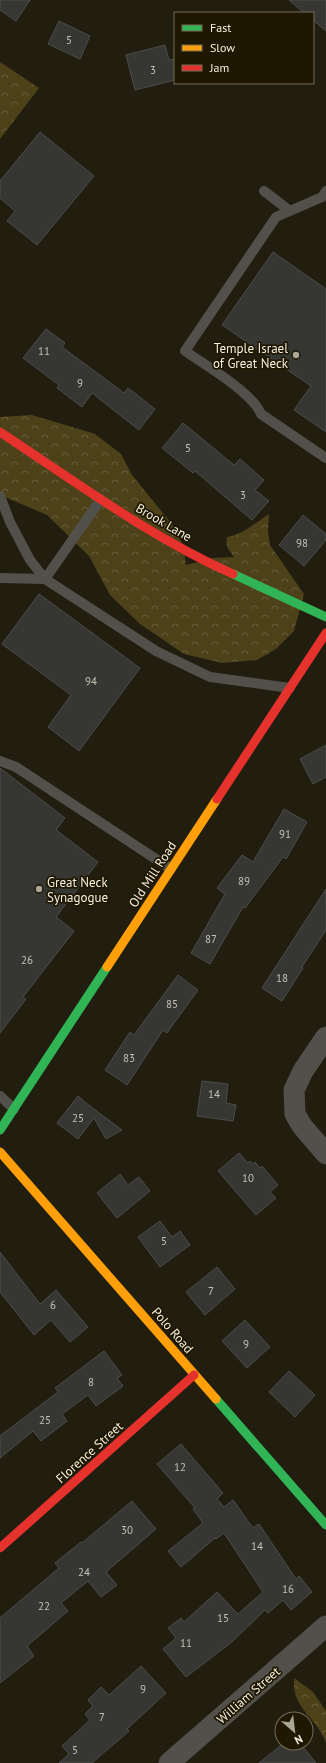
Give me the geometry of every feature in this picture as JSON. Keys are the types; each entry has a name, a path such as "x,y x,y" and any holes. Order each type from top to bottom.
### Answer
{"street":[{"name":"Brook Lane","path":"0,432 139,524 212,565 326,617"},
{"name":"Old Mill Road","path":"0,1130 326,634"},
{"path":"326,1036 303,1071 294,1090 294,1114 302,1126 326,1154"},
{"name":"Polo Road","path":"0,1152 326,1525"},
{"name":"Florence Street","path":"0,1548 194,1375"},
{"name":"William Street","path":"169,1763 326,1626"}],"lane":[{"path":"264,191 290,211"},
{"path":"326,191 322,197 276,217 185,351 240,390 258,407 261,414 326,458"},
{"path":"0,496 10,522 30,560 44,579 156,651 210,677 290,688"},
{"path":"44,579 101,499"},
{"path":"0,578 44,579"},
{"path":"0,761 16,767 171,869"},
{"path":"0,1096 14,1109"}],"green space":[{"path":"0,62 39,88 0,139"},
{"path":"32,415 95,434 121,454 132,475 175,528 183,546 186,565 213,558 234,557 227,545 227,537 244,531 269,514 268,531 270,545 304,594 294,631 276,649 257,660 222,663 184,654 140,624 110,595 89,556 47,515 0,495 0,417"},
{"path":"294,1678 313,1692 326,1711 326,1743 322,1734 314,1723 314,1711 305,1711 294,1689"}],"building":[{"path":"0,0 30,0 16,21 0,10"},
{"path":"289,0 326,0 326,31 314,21 314,12 303,12"},
{"path":"59,21 90,36 80,59 48,44"},
{"path":"165,45 169,60 174,59 174,80 135,90 126,55"},
{"path":"40,132 94,176 37,245 7,221 15,211 0,198 0,181"},
{"name":"Temple Israel of Great Neck","path":"273,252 326,289 326,432 294,410 311,386 222,325"},
{"path":"46,329 65,343 62,347 124,393 128,388 155,409 139,430 92,393 82,407 57,388 59,385 23,358"},
{"path":"183,423 234,465 240,459 264,480 255,490 269,501 252,520 195,471 193,473 162,448"},
{"path":"303,515 326,534 326,540 304,566 279,545"},
{"path":"39,594 140,668 79,751 48,727 71,695 2,644"},
{"path":"326,745 326,777 313,784 300,759"},
{"name":"Great Neck Synagogue","path":"0,768 65,818 56,830 98,862 56,917 74,931 23,997 26,999 0,1033"},
{"path":"284,809 307,822 286,859 283,857 245,908 243,907 210,964 191,953 225,894 217,888 242,855 253,862"},
{"path":"326,889 326,930 282,1001 262,988"},
{"path":"178,975 198,990 167,1033 163,1030 127,1085 105,1070 130,1032 134,1035"},
{"path":"202,1081 228,1084 226,1103 236,1105 233,1121 197,1116"},
{"path":"78,1096 122,1130 106,1139 94,1118 78,1139 57,1123"},
{"path":"239,1153 248,1163 250,1161 253,1164 255,1162 260,1168 262,1166 278,1185 270,1192 276,1198 256,1215 218,1171"},
{"path":"120,1174 128,1185 139,1177 150,1191 117,1218 97,1193"},
{"path":"160,1221 172,1237 180,1231 190,1245 160,1267 138,1237"},
{"path":"0,1252 40,1304 56,1290 88,1327 70,1342 51,1320 34,1335 0,1292"},
{"path":"217,1267 235,1289 205,1315 186,1292"},
{"path":"245,1320 270,1347 247,1368 222,1341"},
{"path":"104,1351 122,1375 117,1378 123,1386 96,1406 88,1395 62,1414 67,1421 41,1441 33,1431 0,1458 0,1436 58,1392 55,1388"},
{"path":"289,1371 315,1395 295,1417 269,1392"},
{"path":"181,1444 223,1493 217,1499 224,1507 233,1500 253,1528 259,1524 296,1579 299,1576 312,1592 291,1610 283,1600 268,1613 265,1610 233,1641 186,1677 163,1649 176,1638 168,1628 181,1618 184,1622 217,1592 238,1614 263,1592 224,1533 216,1539 215,1538 181,1567 168,1551 203,1523 193,1509 195,1508 157,1464"},
{"path":"132,1501 156,1529 106,1572 117,1585 101,1597 88,1581 61,1603 68,1611 27,1646 34,1656 0,1683 0,1618 59,1568 55,1563 81,1542 82,1543"},
{"path":"141,1666 166,1693 127,1729 129,1731 92,1763 59,1763 69,1754 62,1746 90,1720 85,1714 93,1706 88,1700 101,1687 109,1695"},
{"path":"274,1751 306,1751 316,1763 259,1763"}],"traffic: fast":[{"path":"233,574 326,617"},
{"path":"0,1130 107,967"},
{"path":"216,1399 326,1525"}],"traffic: slow":[{"path":"107,967 217,799"},
{"path":"0,1152 216,1399"}],"traffic: jam":[{"path":"0,432 143,526 172,543 233,574"},
{"path":"217,799 326,633"},
{"path":"0,1548 194,1375"}],"place":[{"name":"Temple Israel of Great Neck","path":"296,355"},
{"name":"Great Neck Synagogue","path":"39,889"}]}
